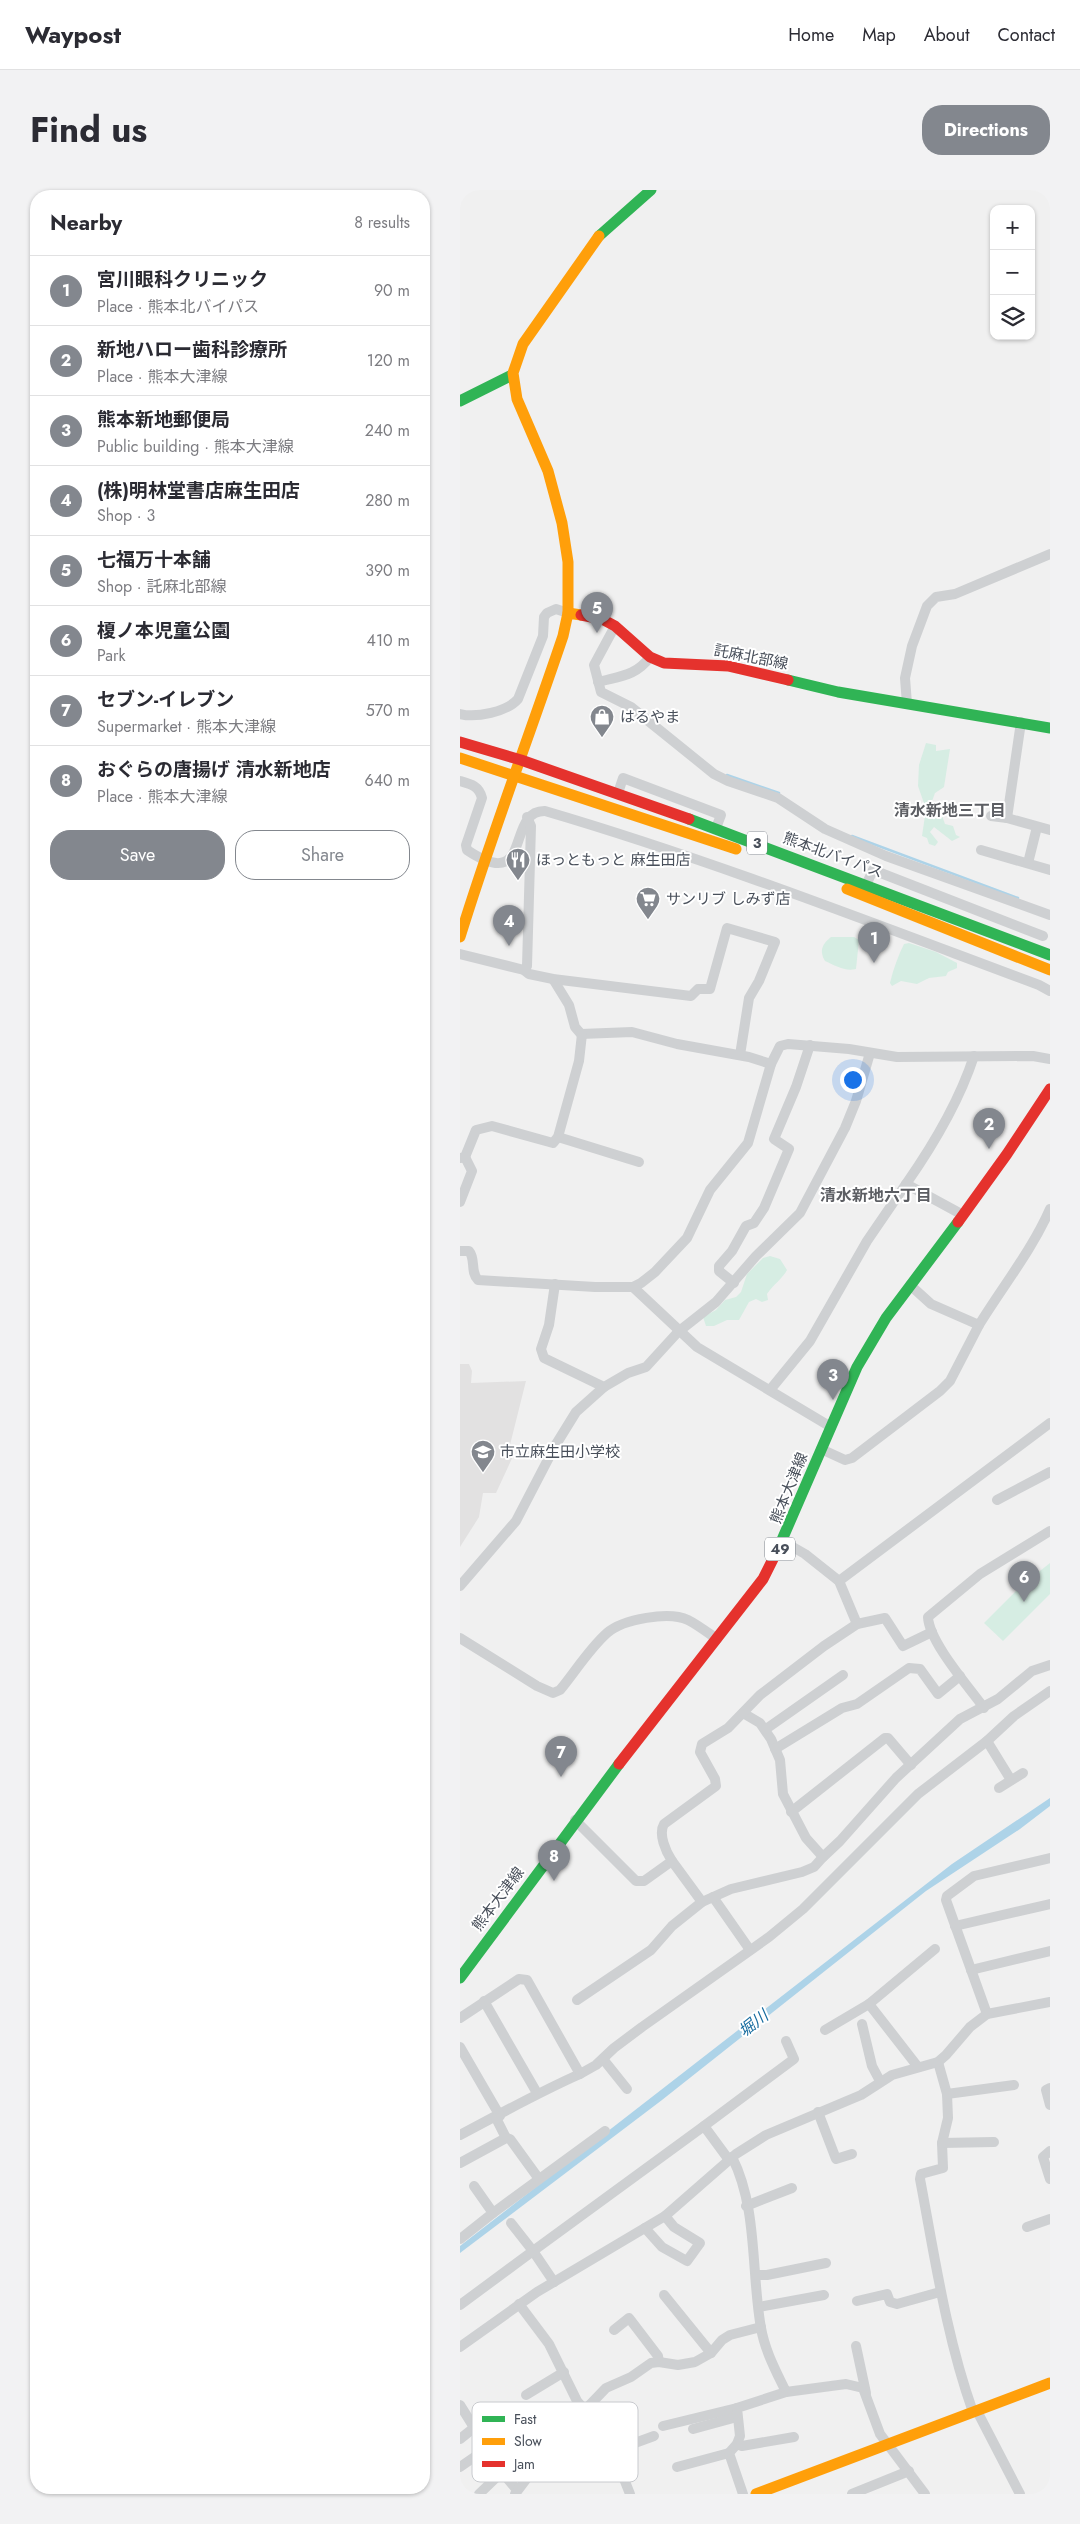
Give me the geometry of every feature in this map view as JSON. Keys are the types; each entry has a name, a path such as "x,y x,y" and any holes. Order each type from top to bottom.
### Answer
{"main road":[{"path":"460,937 484,860 516,776 563,636 568,613 570,592 567,545 547,469 521,406 512,375 515,360 523,344 594,240 651,190"},
{"path":"460,401 512,375"},
{"name":"託麻北部線","path":"568,613 602,619 615,626 650,657 664,662 679,664 710,663 728,666 838,692 1050,728"},
{"name":"熊本北バイパス","path":"460,742 521,760 716,828 867,883 1050,955"},
{"name":"熊本北バイパス","path":"460,758 772,862 1050,970"},
{"name":"熊本大津線","path":"460,1978 575,1820 756,1591 784,1542 821,1449 872,1340 910,1285 1018,1141 1050,1089"},
{"path":"756,2494 1050,2383"}],"street":[{"path":"907,704 905,678 912,646 927,606 936,597 955,594 1050,554"},
{"path":"460,714 471,717 512,706 518,699 543,636 544,617 547,612 556,609 568,613"},
{"path":"615,626 594,665 601,692 631,707 714,774 728,781 778,798 825,829 886,856 1050,914"},
{"path":"598,682 635,673 641,669 650,657"},
{"path":"1007,818 1021,722"},
{"path":"460,780 474,785 480,791 482,798 466,845 467,850 484,860 503,863 509,861 514,853 527,817 532,812 545,811 628,835 811,900 1039,985 1050,992"},
{"path":"991,816 1007,818 1050,830"},
{"path":"524,970 527,966 530,909 531,826 527,817"},
{"path":"1028,863 1037,827"},
{"path":"981,850 1050,870"},
{"path":"867,883 873,870 1043,936"},
{"path":"980,926 985,913"},
{"path":"460,954 553,979 691,996 698,990 710,989 727,928 775,942 766,967 749,998 740,1055"},
{"path":"553,979 569,1005 575,1027 582,1034 632,1032 677,1044 740,1055 772,1064"},
{"path":"460,1202 472,1171 462,1158 476,1130 488,1126 553,1144 558,1137 579,1061 582,1034"},
{"path":"460,1251 469,1251 472,1254 474,1275 478,1280 633,1287 655,1272 687,1238 710,1190 748,1142 772,1064 780,1046 788,1044 810,1045 897,1058 1033,1056 1050,1058"},
{"path":"734,1283 719,1271 719,1266 732,1251 746,1226 754,1223 779,1175 789,1150 774,1139 796,1087 810,1045"},
{"path":"460,1586 516,1521 555,1446 576,1412 604,1388 628,1373 646,1368 678,1332 716,1302 756,1256 800,1213 845,1128 856,1100 870,1053"},
{"path":"770,1390 810,1342 867,1241 928,1153 963,1090 974,1056"},
{"path":"558,1137 639,1162"},
{"path":"906,1184 962,1215"},
{"path":"821,1449 845,1460 852,1458 940,1391 958,1368 979,1325 1009,1277 1023,1260 1050,1209"},
{"path":"555,1284 550,1324 541,1355 604,1388"},
{"path":"910,1285 931,1304 979,1325"},
{"path":"633,1287 678,1332 697,1348 831,1427"},
{"path":"838,1581 1050,1423"},
{"path":"997,1500 1050,1472"},
{"path":"984,1708 960,1676 932,1632 928,1617 932,1612 957,1595 980,1574 1050,1531"},
{"path":"784,1542 805,1554 838,1581 857,1624"},
{"path":"460,1638 553,1694 560,1690 608,1632 630,1622 651,1616 679,1617 687,1619 717,1639"},
{"path":"702,1902 666,1851 662,1827 716,1786 715,1779 700,1752 700,1746 728,1728 760,1694 799,1663 857,1624 885,1618 903,1646 932,1632"},
{"path":"576,2000 651,1950 672,1926 702,1902 731,1889 802,1872 814,1867 911,1765 960,1719 984,1708 1032,1671 1050,1665"},
{"path":"775,1749 842,1708 857,1704 909,1668 920,1669 938,1694 960,1676"},
{"path":"766,1729 843,1675"},
{"path":"460,2135 498,2117 537,2093 596,2065 635,2032 750,1950 802,1909 918,1794 987,1741 1014,1716 1050,1691"},
{"path":"743,1713 757,1720 766,1729 782,1772 780,1784 782,1794 806,1838 822,1858"},
{"path":"791,1812 885,1738 888,1738 911,1765"},
{"path":"987,1741 1011,1780"},
{"path":"999,1788 1023,1773"},
{"path":"575,1820 636,1881 644,1881 672,1861"},
{"path":"987,2014 946,1900 947,1896 974,1876 1050,1858"},
{"path":"713,1897 750,1950"},
{"path":"956,1926 1050,1904"},
{"path":"825,2030 868,2004 935,1949"},
{"path":"971,1970 1050,1951"},
{"path":"460,2018 519,1978 527,1980 580,2074"},
{"path":"484,2001 537,2093"},
{"path":"460,2348 518,2304 665,2216 730,2159 766,2135 861,2095 880,2080 938,2062 946,2056 970,2027 987,2014 1050,2002"},
{"path":"868,2004 918,2067"},
{"path":"862,2024 872,2066 880,2080"},
{"path":"460,2305 794,2059 786,2041"},
{"path":"460,2047 498,2117 506,2138 510,2139 539,2179"},
{"path":"602,2059 626,2089"},
{"path":"938,2062 947,2094 948,2118 942,2143 943,2168 924,2173 920,2177 940,2292 956,2363 975,2411 1020,2494"},
{"path":"947,2094 1014,2085"},
{"path":"1050,2088 1046,2090 1050,2105"},
{"path":"818,2112 836,2159 852,2154"},
{"path":"704,2126 737,2167 746,2206 756,2275 761,2328 768,2356 786,2392"},
{"path":"460,2239 605,2131"},
{"path":"460,2163 506,2138"},
{"path":"942,2143 994,2142"},
{"path":"1050,2151 1043,2157 1050,2180"},
{"path":"474,2186 493,2213"},
{"path":"746,2206 792,2188"},
{"path":"645,2228 662,2247 688,2262 700,2243 674,2227 665,2216"},
{"path":"1027,2226 1050,2218"},
{"path":"512,2224 554,2282"},
{"path":"756,2275 767,2275 826,2263"},
{"path":"857,2301 887,2294 890,2302 897,2304 940,2292"},
{"path":"664,2295 711,2353"},
{"path":"759,2307 824,2295"},
{"path":"518,2304 538,2328 579,2402"},
{"path":"614,2330 629,2318 658,2356 659,2362"},
{"path":"594,2402 606,2388 631,2378 645,2366 659,2362 670,2365 687,2364 711,2353 722,2340 730,2335 761,2328"},
{"path":"856,2346 866,2393 875,2423 925,2494"},
{"path":"526,2395 564,2372"},
{"path":"693,2429 786,2392 846,2384 859,2386 866,2393"},
{"path":"460,2405 472,2423"},
{"path":"663,2426 737,2412"},
{"path":"677,2467 729,2453 737,2444 740,2436 737,2412"},
{"path":"460,2439 472,2429"},
{"path":"638,2442 654,2436"},
{"path":"737,2444 742,2446 794,2438"},
{"path":"729,2453 742,2494"},
{"path":"460,2467 472,2458"},
{"path":"852,2494 909,2471"},
{"path":"479,2494 492,2482"},
{"path":"516,2492 524,2482"},
{"path":"625,2482 630,2494"}],"shaded area":[{"name":"市立麻生田小学校","path":"460,1364 469,1364 472,1371 471,1383 526,1381 509,1449 514,1454 496,1493 483,1493 479,1517 460,1547"}],"green space":[{"path":"926,743 936,745 936,751 950,749 944,787 935,793 931,804 934,811 941,813 945,824 953,826 956,835 960,837 952,841 934,827 930,832 938,842 935,846 929,844 927,838 922,836 926,809 918,786 919,765"},
{"path":"831,937 854,937 859,940 856,969 844,969 825,961 822,948"},
{"path":"909,943 936,952 957,963 957,968 948,972 946,976 929,978 917,984 901,981 892,986 890,983 898,958 904,944"},
{"path":"770,1256 780,1259 787,1270 767,1294 768,1300 762,1302 756,1299 749,1302 739,1320 727,1320 714,1326 706,1326 703,1317 716,1310 725,1300 736,1297 741,1292 747,1274 763,1258"},
{"path":"1050,1563 1050,1594 1003,1641 984,1623 1022,1585"}],"water":[{"name":"堀川","path":"1050,1798 1050,1806 1020,1829 926,1891 662,2100 460,2253 460,2246 952,1864"}],"waterway":[{"path":"727,775 779,793"},
{"path":"852,836 1018,898"}],"traffic: fast":[{"path":"599,236 651,190"},
{"path":"460,401 512,375"},
{"path":"788,680 838,692 1050,728"},
{"path":"689,819 1050,955"},
{"path":"778,1549 857,1367 886,1318 958,1222"},
{"path":"460,1978 619,1764"}],"traffic: slow":[{"path":"568,613 568,562 562,523 548,471 517,399 513,373 523,344 599,236"},
{"path":"460,937 484,862 563,636 568,613 581,615"},
{"path":"460,758 736,849"},
{"path":"847,889 1050,970"},
{"path":"756,2494 1050,2383"}],"traffic: jam":[{"path":"581,615 602,619 615,626 650,657 664,663 728,666 788,680"},
{"path":"460,742 521,760 689,819"},
{"path":"958,1222 1007,1154 1050,1089"},
{"path":"619,1764 763,1579 778,1549"}],"place":[{"name":"七福万十本舗","path":"597,633"},
{"name":"はるやま","path":"602,738"},
{"name":"ほっともっと 麻生田店","path":"518,881"},
{"name":"サンリブ しみず店","path":"648,920"},
{"name":"(株)明林堂書店麻生田店","path":"509,946"},
{"name":"宮川眼科クリニック","path":"874,963"},
{"name":"新地ハロー歯科診療所","path":"989,1149"},
{"name":"熊本新地郵便局","path":"833,1400"},
{"name":"市立麻生田小学校","path":"483,1473"},
{"name":"榎ノ本児童公園","path":"1024,1602"},
{"name":"セブン-イレブン","path":"561,1777"},
{"name":"おぐらの唐揚げ 清水新地店","path":"554,1881"}],"district":[{"name":"清水新地三丁目","path":"950,810"},
{"name":"清水新地六丁目","path":"876,1195"}]}
